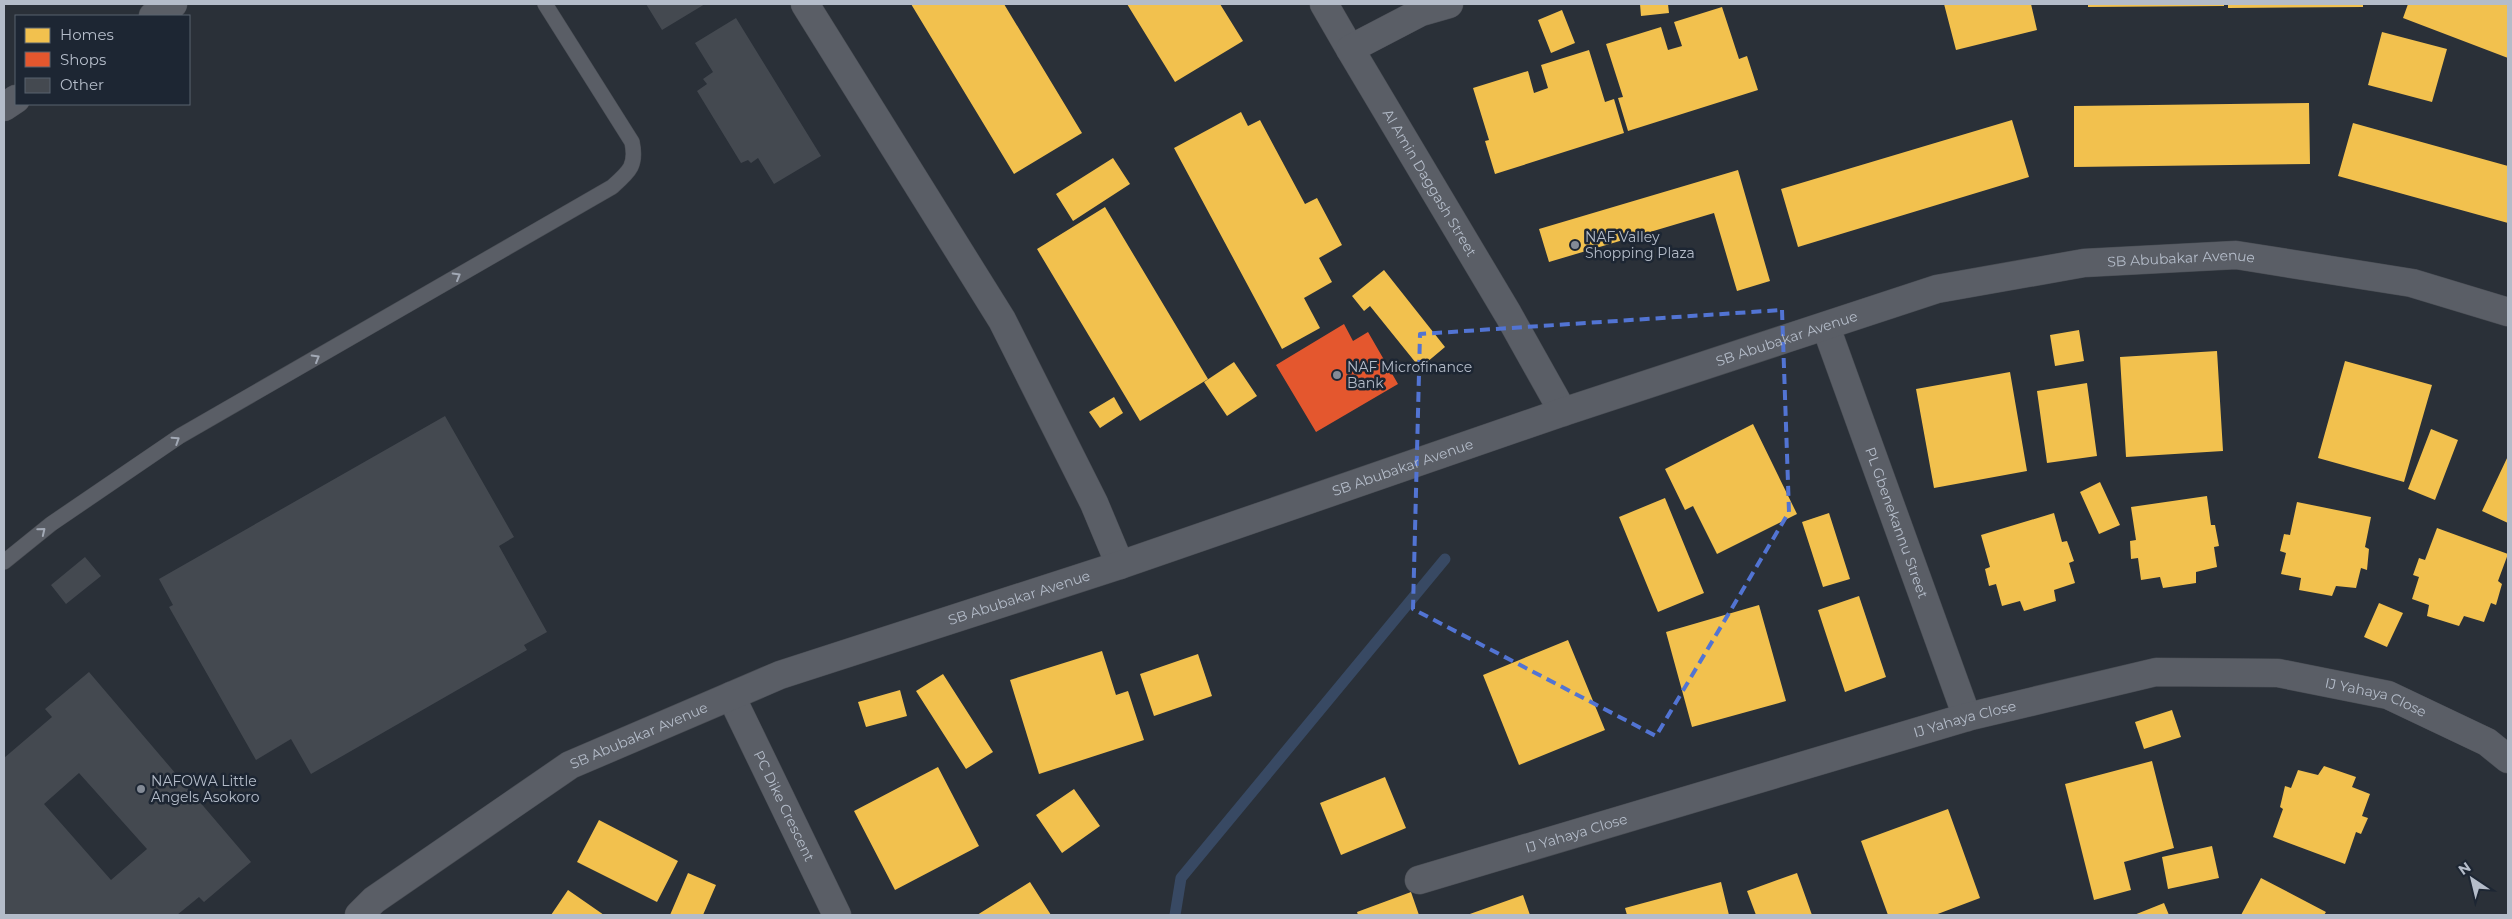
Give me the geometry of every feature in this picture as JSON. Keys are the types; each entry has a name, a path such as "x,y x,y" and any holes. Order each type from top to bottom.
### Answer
{"street":[{"path":"155,15 173,4"},
{"path":"805,4 1002,320 1094,503 1120,565"},
{"name":"Al Amin Daggash Street","path":"1324,4 1508,314 1563,412"},
{"path":"1350,49 1421,12 1449,4"},
{"path":"4,106 15,100"},
{"name":"SB Abubakar Avenue","path":"359,915 374,900 570,765 780,675 1120,565 1563,412 1937,289 2084,262 2236,255 2412,283 2508,312"},
{"name":"PL Gbenekannu Street","path":"1826,327 1967,717"},
{"name":"IJ Yahaya Close","path":"1419,880 1967,717 2156,672 2278,673 2388,695 2487,742 2508,759"},
{"name":"PC Dike Crescent","path":"731,696 837,915"}],"lane":[{"path":"4,562 51,524 180,436 612,187 628,173 635,157 632,142 544,4"}],"highlighted area":[{"path":"1782,310 1789,512 1656,736 1413,609 1420,334"}],"building: Homes":[{"path":"911,4 1004,4 1082,133 1014,174"},
{"path":"1127,4 1220,4 1243,41 1175,82"},
{"path":"1640,4 1668,4 1669,13 1641,16"},
{"path":"1944,4 2031,4 2037,30 1956,50"},
{"path":"2088,4 2224,4 2224,6 2088,7"},
{"path":"2228,4 2363,4 2363,7 2228,8"},
{"path":"2408,4 2508,4 2508,58 2403,18"},
{"path":"1722,7 1739,59 1747,56 1758,90 1628,131 1618,98 1623,97 1606,44 1661,27 1668,50 1682,46 1674,22"},
{"path":"1562,10 1575,43 1551,53 1538,20"},
{"path":"2382,32 2447,49 2432,102 2368,85"},
{"path":"1589,50 1605,102 1614,99 1624,133 1495,174 1485,141 1489,140 1473,88 1528,71 1534,93 1548,88 1541,65"},
{"path":"2309,103 2310,164 2074,167 2074,106"},
{"path":"1241,112 1248,126 1260,120 1305,204 1317,198 1342,245 1319,258 1332,282 1304,298 1320,328 1282,349 1174,148"},
{"path":"2012,120 2029,177 1798,247 1781,189"},
{"path":"2353,123 2508,166 2508,223 2338,176"},
{"path":"1113,158 1130,184 1073,221 1056,194"},
{"name":"NAF Valley Shopping Plaza","path":"1738,170 1770,281 1737,291 1714,213 1549,262 1539,229"},
{"path":"1105,207 1208,379 1140,421 1037,249"},
{"path":"1384,270 1445,347 1420,368 1370,306 1364,311 1352,296"},
{"path":"2079,330 2084,361 2055,366 2050,335"},
{"path":"2217,351 2223,451 2126,457 2120,357"},
{"path":"2345,361 2432,385 2404,482 2318,458"},
{"path":"1234,362 1257,396 1227,416 1204,382"},
{"path":"2010,372 2027,471 1934,488 1916,389"},
{"path":"2087,383 2097,456 2047,463 2037,391"},
{"path":"1114,397 1123,413 1100,428 1089,412"},
{"path":"1753,424 1797,514 1717,554 1693,506 1685,510 1665,469"},
{"path":"2431,429 2458,440 2435,500 2408,489"},
{"path":"2508,456 2508,523 2482,511"},
{"path":"2100,482 2120,525 2099,534 2080,492"},
{"path":"2207,496 2211,525 2215,525 2219,546 2214,547 2217,567 2196,572 2196,583 2163,588 2160,577 2141,580 2138,558 2131,559 2130,541 2136,540 2131,507"},
{"path":"1665,498 1704,593 1658,612 1619,517"},
{"path":"2297,502 2371,517 2365,547 2369,549 2367,570 2361,568 2356,588 2336,586 2332,596 2299,590 2301,578 2281,574 2286,553 2280,551 2284,534 2290,535"},
{"path":"1829,513 1850,579 1823,587 1802,522"},
{"path":"2054,513 2062,542 2067,541 2074,561 2069,563 2075,583 2054,590 2056,601 2024,611 2020,601 2002,606 1996,584 1989,586 1985,569 1990,567 1981,535"},
{"path":"2437,528 2508,554 2498,581 2502,584 2496,605 2491,603 2484,622 2464,616 2459,626 2427,616 2429,605 2412,599 2419,577 2413,575 2419,558 2425,560"},
{"path":"1859,596 1886,677 1845,692 1818,610"},
{"path":"2379,603 2403,613 2387,647 2364,637"},
{"path":"1759,605 1786,701 1692,727 1666,632"},
{"path":"1568,640 1605,730 1519,765 1483,675"},
{"path":"1102,651 1116,695 1128,691 1144,740 1039,774 1010,680"},
{"path":"1198,654 1212,696 1154,716 1140,674"},
{"path":"943,674 993,752 966,769 916,691"},
{"path":"900,690 907,716 866,727 858,702"},
{"path":"2172,710 2181,737 2144,749 2135,722"},
{"path":"2152,761 2174,848 2124,862 2131,890 2094,900 2065,784"},
{"path":"2324,766 2356,777 2352,787 2370,794 2362,816 2368,818 2361,834 2356,832 2345,864 2273,837 2283,809 2280,807 2285,786 2291,788 2298,770 2318,775"},
{"path":"938,767 979,846 895,890 854,811"},
{"path":"1385,777 1406,828 1341,855 1320,803"},
{"path":"1074,789 1100,826 1062,853 1036,815"},
{"path":"1948,809 1980,898 1935,915 1888,915 1861,841"},
{"path":"599,820 678,861 657,902 577,862"},
{"path":"2212,846 2219,878 2168,889 2162,857"},
{"path":"688,873 716,885 703,915 670,915"},
{"path":"1797,873 1812,915 1756,915 1747,891"},
{"path":"2261,878 2326,912 2324,915 2241,915"},
{"path":"1030,882 1051,915 977,915"},
{"path":"1721,882 1729,915 1627,915 1625,908"},
{"path":"568,890 604,915 551,915"},
{"path":"1411,892 1419,915 1358,915 1357,912"},
{"path":"1523,895 1530,915 1467,915"},
{"path":"2164,903 2169,915 2134,915"}],"building: Shops":[{"name":"NAF Microfinance Bank","path":"1344,324 1353,341 1368,332 1398,384 1316,432 1276,365"}],"building: Other":[{"path":"646,4 705,4 662,30"},
{"path":"736,18 821,156 774,184 758,158 751,163 748,160 741,163 697,91 707,84 703,79 713,72 695,43"},
{"path":"445,416 514,537 499,546 547,632 524,645 527,650 311,774 291,739 256,760 169,607 173,605 159,579"},
{"path":"85,557 101,576 66,604 51,585"},
{"name":"NAFOWA Little Angels Asokoro","path":"89,672 251,862 204,902 199,897 177,915 4,915 4,758 52,717 45,709","holes":["79,773 147,849 111,880 44,804"]}],"waterway":[{"path":"1175,915 1181,878 1445,559"}],"place":[{"name":"NAF Valley Shopping Plaza","path":"1575,245"},
{"name":"NAF Microfinance Bank","path":"1337,375"},
{"name":"NAFOWA Little Angels Asokoro","path":"141,789"}]}
